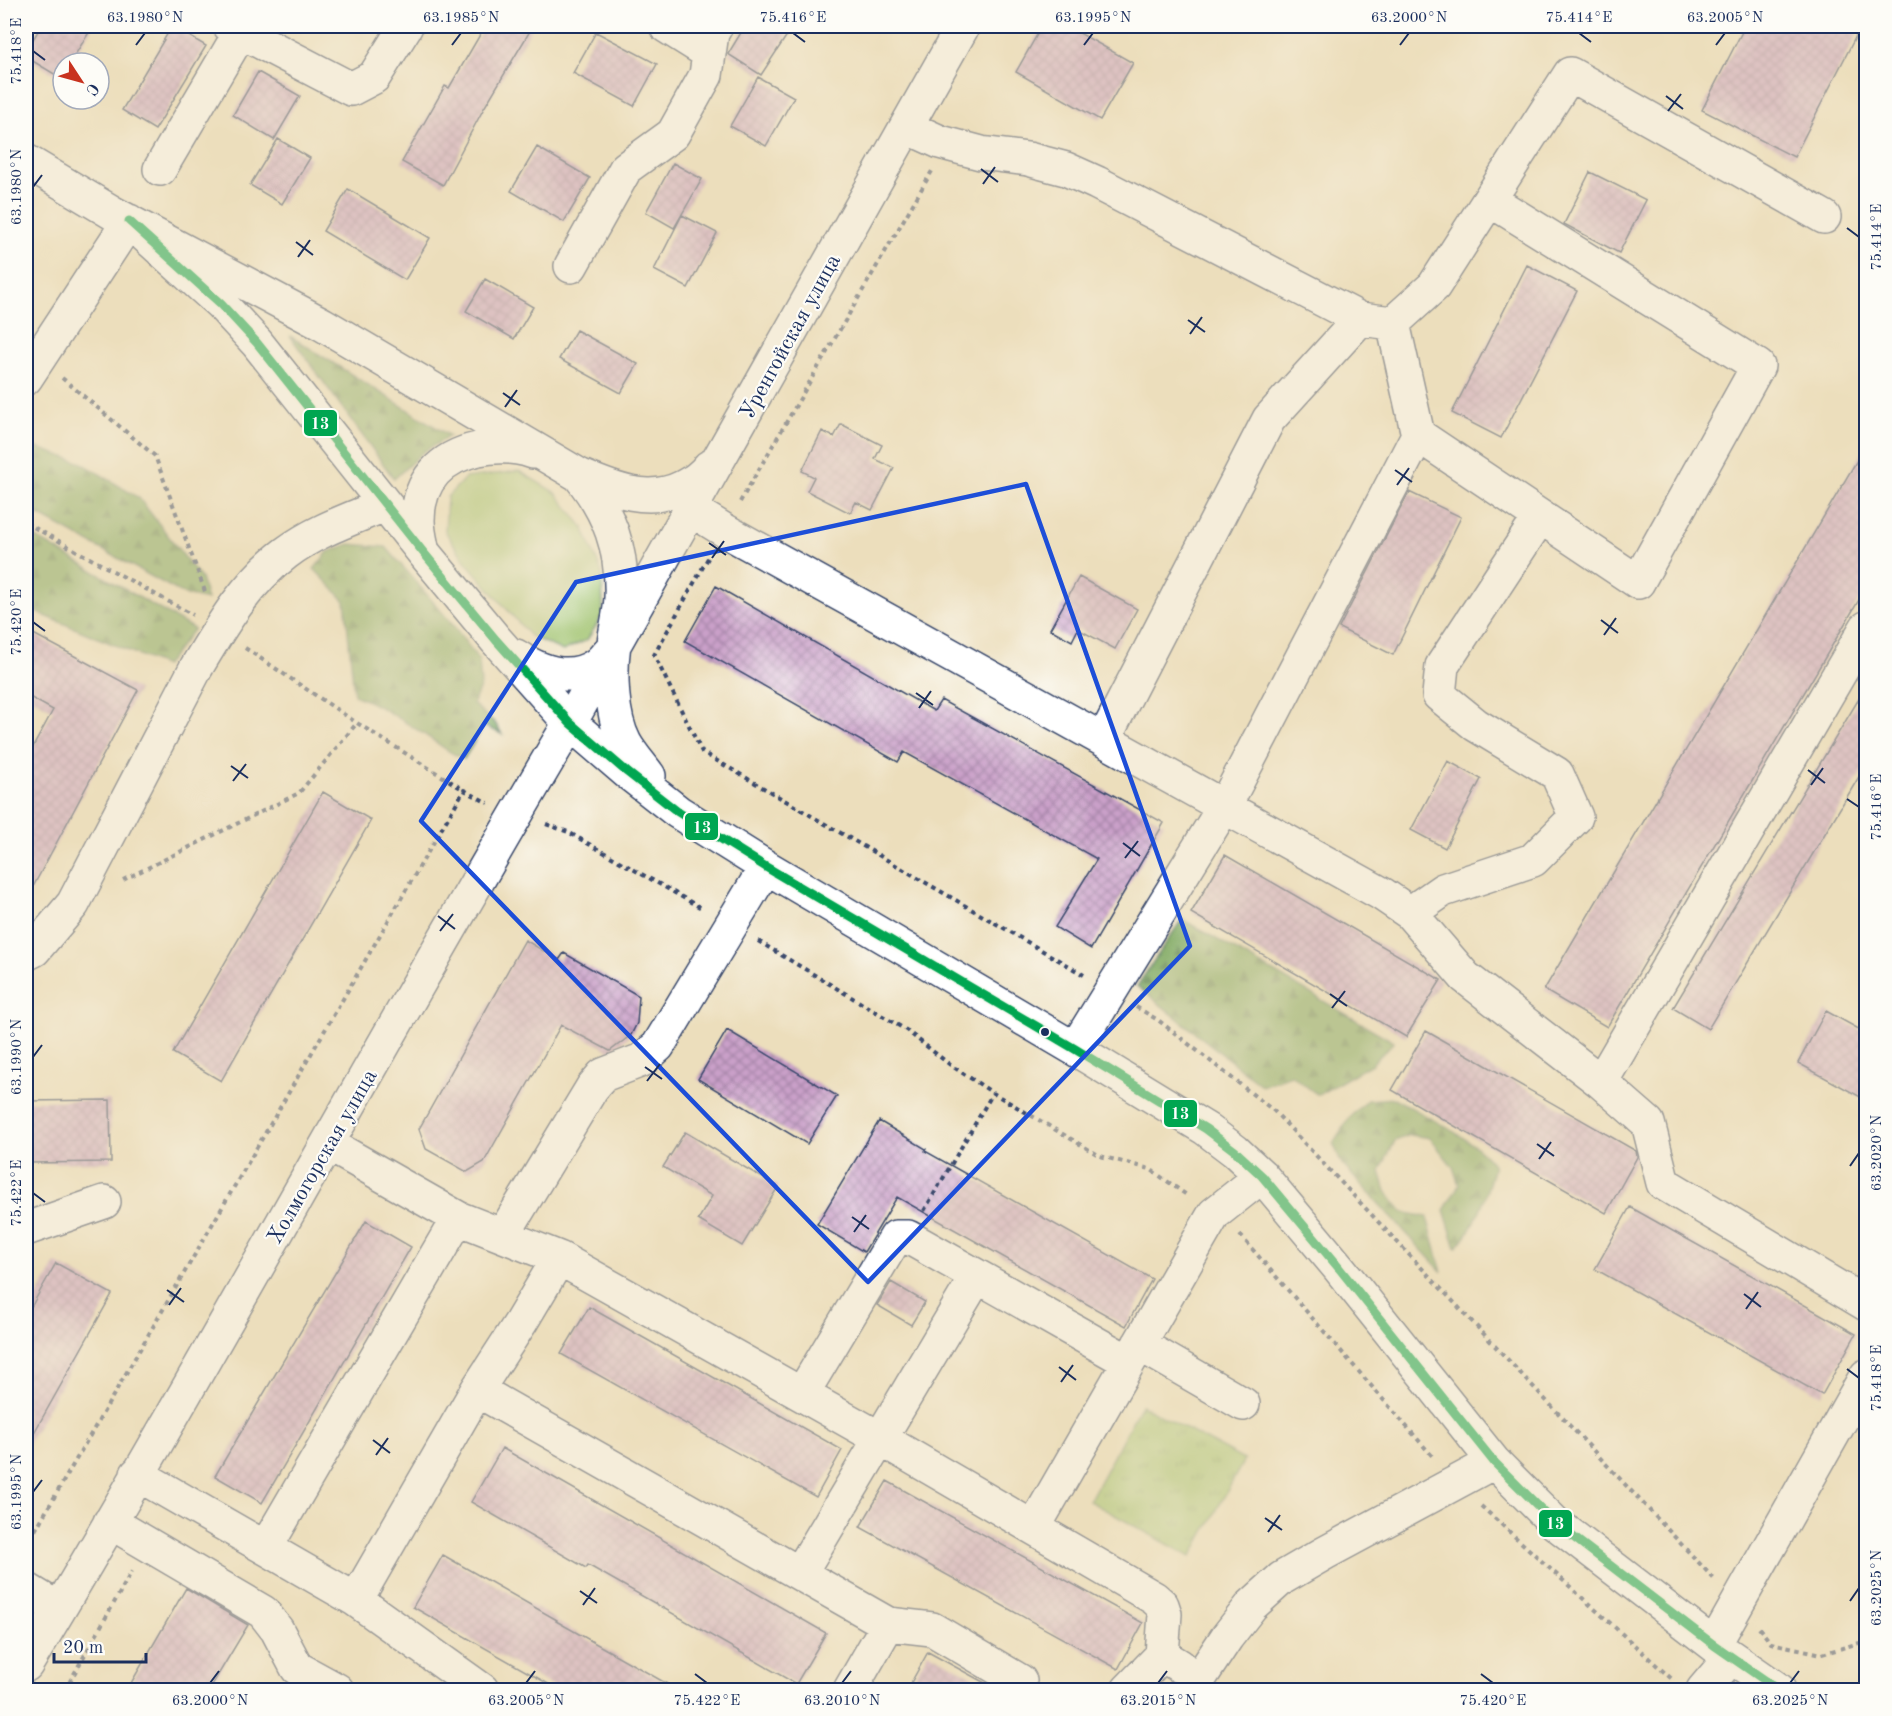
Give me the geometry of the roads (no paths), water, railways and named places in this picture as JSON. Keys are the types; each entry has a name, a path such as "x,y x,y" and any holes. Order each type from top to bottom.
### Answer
{"street":[{"path":"160,169 238,27 351,89 374,76 406,26"},
{"path":"571,266 626,168 673,134 706,75 713,39 666,26"},
{"name":"Уренгойская улица","path":"614,646 963,26"},
{"path":"907,127 940,142 981,153 1028,159 1066,169 1360,319 1393,322 1434,286 1570,74 1824,217"},
{"path":"26,161 129,221 322,324 569,469 595,495 618,545 621,599 614,646 613,687 616,716 624,742 678,812"},
{"path":"1418,435 1638,582 1758,366 1490,200"},
{"path":"26,378 129,221"},
{"path":"129,221 221,304 257,343 384,505 496,640 570,723 678,812 766,867 1075,1049 1206,1129 1235,1151 1262,1176 1494,1462 1555,1524 1723,1651 1779,1690"},
{"path":"1104,739 1269,419 1360,319"},
{"path":"1075,1049 1224,807 1418,435 1393,322"},
{"path":"423,552 418,522 419,504 424,490 434,472 447,461 462,453 484,448 505,447 529,450 626,493 650,495 672,493 701,477 727,445"},
{"path":"26,954 34,950 73,904 196,668 248,588 286,553 323,530 384,505"},
{"path":"690,510 1382,894 1410,913 1465,977 1601,1082 1648,1123 1663,1183 1866,1304"},
{"path":"1410,913 1443,890 1533,860 1576,817 1557,774 1476,725 1439,695 1442,666 1540,517"},
{"path":"1601,1082 1866,628"},
{"path":"496,640 530,664 557,674 585,671 597,665 614,646"},
{"name":"Холмогорская улица","path":"26,1665 614,646"},
{"path":"503,1235 592,1088 603,1075 642,1060 658,1046 766,867"},
{"path":"328,1144 458,1218 559,1258 881,1439 1155,1598 1162,1605 1165,1614 1162,1655 1128,1690"},
{"path":"1034,1527 1214,1214 1262,1176"},
{"path":"26,1229 104,1202"},
{"path":"266,1547 458,1218"},
{"path":"802,1394 896,1237 908,1237 977,1276 1243,1404"},
{"path":"356,1600 477,1390 559,1258"},
{"path":"800,1573 977,1276"},
{"path":"1690,1687 1723,1651 1866,1376"},
{"path":"477,1390 888,1624 932,1629 1023,1687"},
{"path":"1162,1655 1196,1684 1227,1637 1252,1605 1282,1578 1494,1462"},
{"path":"137,1474 356,1600 482,1690"},
{"path":"110,1522 263,1612 278,1630 290,1679 337,1690"},
{"path":"26,1589 59,1609"},
{"path":"850,1690 888,1624"}]}
